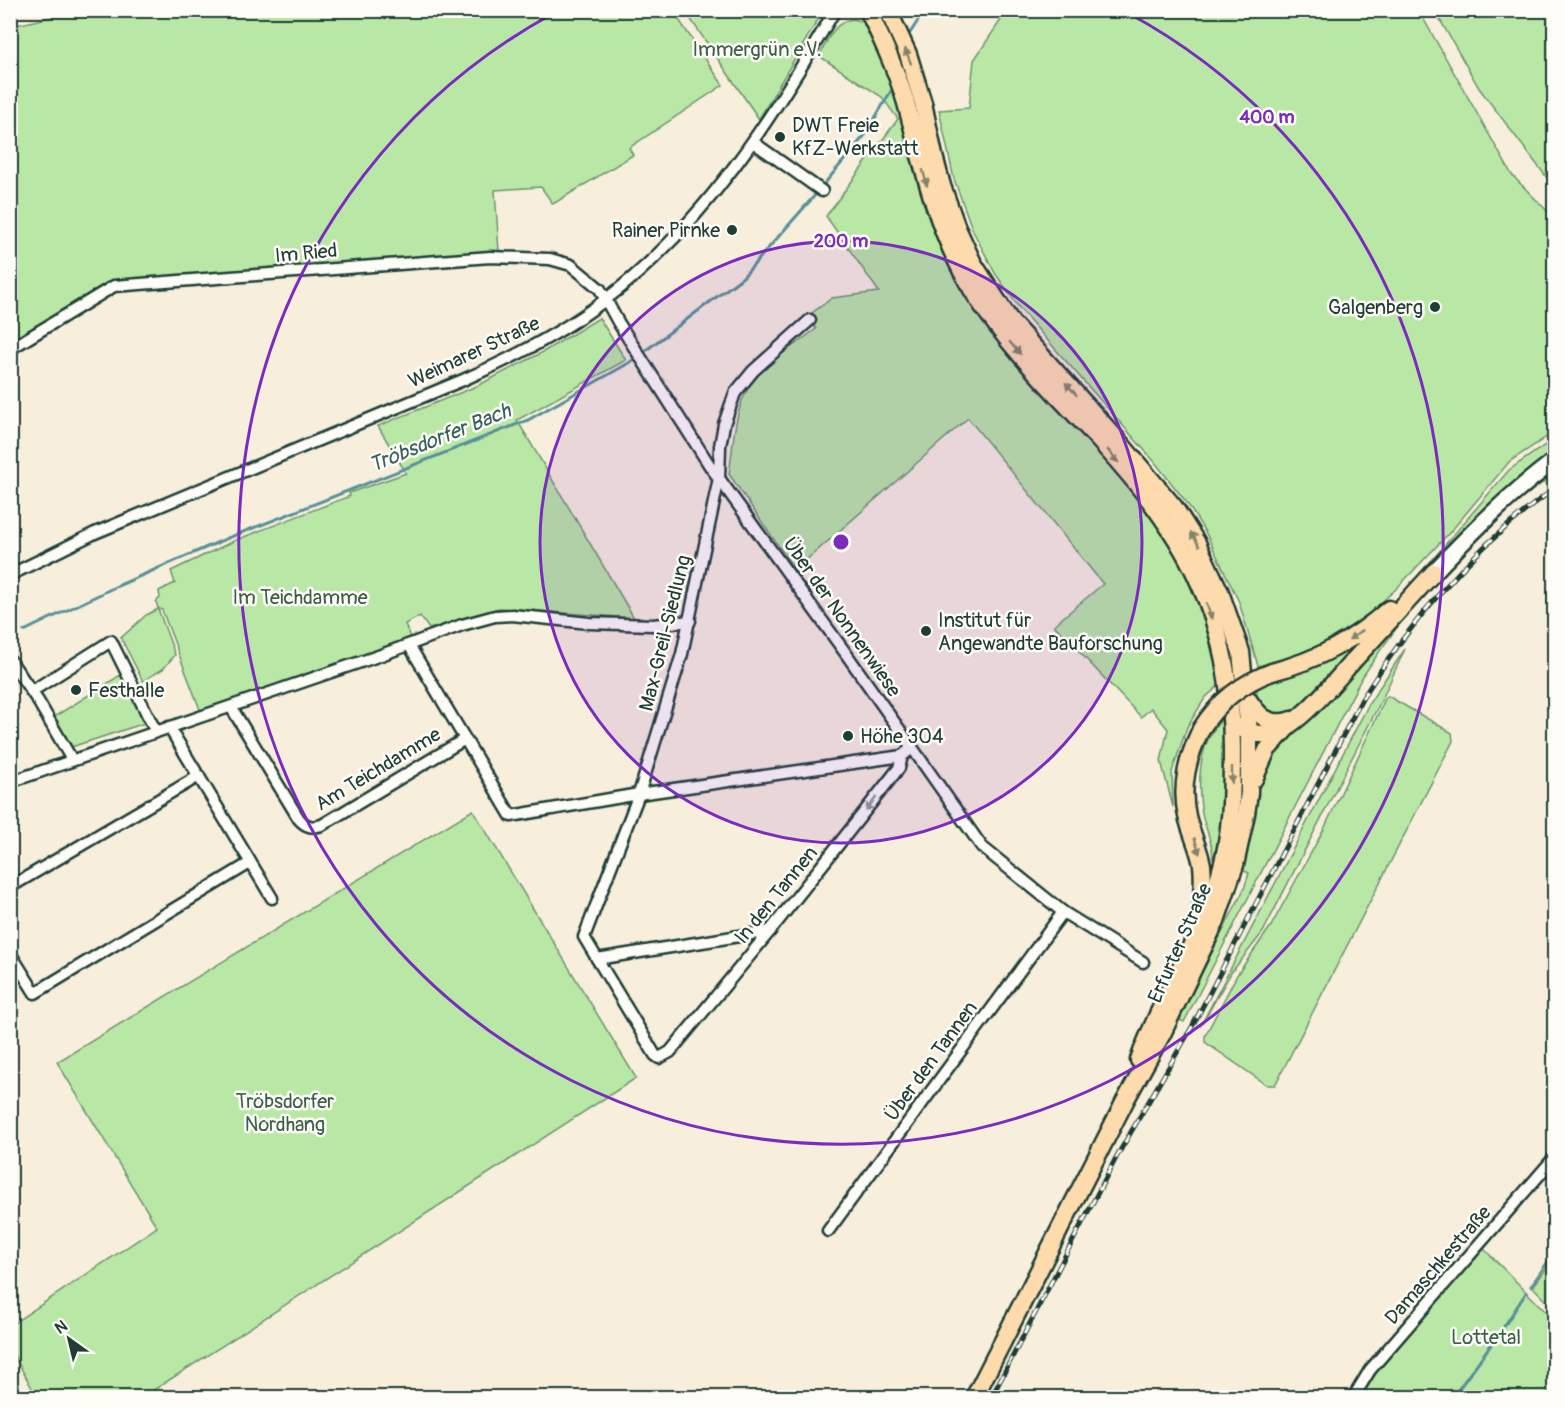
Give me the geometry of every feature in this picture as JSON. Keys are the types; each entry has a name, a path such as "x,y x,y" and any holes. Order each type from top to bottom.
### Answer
{"main road":[{"name":"Erfurter Straße","path":"868,10 905,100 930,195 957,263 975,295 1001,331 1154,505 1200,583 1213,622 1228,683 1232,717 1232,807 1228,841 1218,882 1201,925 1147,1035 1125,1101"},
{"path":"888,10 908,54 923,103 942,186 973,263 1011,322 1174,507 1197,543 1232,624 1241,652 1250,732 1249,793"},
{"path":"1201,925 1202,868 1186,814 1185,777 1189,758 1201,729 1225,700 1241,687 1272,672 1307,662 1342,645 1378,619 1434,572"},
{"path":"1249,793 1259,764 1267,750 1326,691 1434,572"},
{"path":"1246,697 1264,720 1287,721 1300,716"},
{"path":"1232,717 1241,728 1263,734 1276,732 1300,716"},
{"name":"Erfurter Straße","path":"974,1398 1125,1101 1162,1034 1216,921 1235,865 1249,793"}],"street":[{"name":"Weimarer Straße","path":"10,575 95,533 483,371 561,330 606,300 666,247 726,179 753,142 835,10"},
{"path":"753,142 822,190"},
{"name":"Im Ried","path":"10,349 114,286 148,283 490,256 550,259 571,265 600,289 606,300"},
{"name":"Über der Nonnenwiese","path":"606,300 719,478 982,847 1063,912 1143,962"},
{"name":"Max-Greil-Siedlung","path":"659,1058 649,1046 584,937 639,794 671,694 690,621 719,478 720,446 724,424 735,393 753,371 810,320"},
{"path":"1434,572 1486,517 1554,461"},
{"path":"10,782 462,625 495,616 512,615 630,625 690,621"},
{"path":"32,691 111,641 156,732"},
{"name":"Am Teichdamme","path":"409,645 511,816 639,794"},
{"path":"10,660 32,691 72,760"},
{"name":"Am Teichdamme","path":"231,707 299,819 305,825 314,827 322,825 465,739"},
{"path":"169,727 272,898"},
{"name":"In den Tannen","path":"659,1058 670,1052 770,932 899,768 902,756 912,748"},
{"path":"639,794 902,756"},
{"path":"10,887 199,776"},
{"path":"10,953 35,993 250,863"},
{"name":"Über den Tannen","path":"828,1231 1063,912"},
{"path":"597,958 770,932"},
{"name":"Damaschkestraße","path":"1353,1398 1370,1370 1554,1158"}],"green space":[{"path":"84,10 673,11 723,85 629,148 633,155 553,204 541,187 495,190 499,252 114,284 11,347 11,26"},
{"name":"Immergrün e.V.","path":"685,11 823,11 759,119"},
{"path":"1007,11 1419,11 1512,175 1554,218 1554,432 1509,462 1452,530 1372,611 1322,644 1258,666 1239,602 1207,535 1187,503 1154,461 1020,309 995,273 973,231 954,179 939,110 969,108 974,60"},
{"path":"1435,11 1554,11 1554,187 1479,88"},
{"path":"853,19 859,21 862,19 867,26 902,101 926,195 1095,446 1154,519 1197,591 1224,681 1205,698 1187,727 1172,772 1173,807 1161,761 1168,729 1151,708 1141,717 1054,625 1103,584 968,418 795,570 729,474 740,406 756,378 780,355 816,329 808,316 832,298 879,292 826,216 898,119 882,97 819,56 836,28"},
{"name":"Im Teichdamme","path":"599,318 626,360 517,420 634,618 499,608 429,629 420,616 405,624 411,640 201,712 162,610 158,608 156,602 160,598 159,591 175,583 171,571 236,540 350,496 349,493 406,473 378,426 477,386 543,352"},
{"path":"1554,439 1554,454 1518,478 1500,494 1448,551 1426,567 1509,470"},
{"path":"1554,467 1554,475 1498,518 1447,567 1380,650 1361,679 1184,1022 1180,1020 1244,889 1249,873 1244,871 1250,815 1265,760 1467,544"},
{"path":"158,609 175,655 163,669 143,681 121,638 146,615"},
{"path":"1354,641 1358,646 1340,667 1318,691 1294,709 1281,714 1269,715 1256,698 1258,685"},
{"path":"1405,649 1382,699 1263,932 1231,973 1200,1027 1370,702"},
{"path":"122,674 145,723 71,747 54,717"},
{"path":"1388,696 1452,733 1453,741 1275,1085 1267,1085 1205,1042 1205,1036 1237,975 1271,926 1324,829"},
{"path":"1225,714 1226,769 1221,836 1213,859 1201,809 1200,770 1207,742"},
{"name":"Tröbsdorfer Nordhang","path":"473,810 636,1078 143,1397 37,1397 11,1350 11,1325 157,1227 57,1062"},
{"name":"Lottetal","path":"1483,1248 1554,1320 1554,1383 1544,1397 1359,1398 1374,1374"},
{"path":"1554,1258 1554,1309 1533,1287"}],"waterway":[{"name":"Tröbsdorfer Bach","path":"910,33 925,10"},
{"name":"Tröbsdorfer Bach","path":"825,183 865,135 891,91"},
{"name":"Tröbsdorfer Bach","path":"24,631 115,587 228,538 528,420 629,363 743,277 816,194"},
{"path":"1531,1286 1554,1253"},
{"path":"1452,1398 1526,1293"}],"railway":[{"path":"991,1398 1117,1156 1192,1027 1362,699 1403,639 1448,584 1498,534 1554,489"}],"place":[{"name":"DWT Freie KfZ-Werkstatt","path":"780,137"},
{"name":"Rainer Pirnke","path":"732,230"},
{"name":"Galgenberg","path":"1435,307"},
{"name":"Institut für Angewandte Bauforschung","path":"926,631"},
{"name":"Festhalle","path":"76,690"},
{"name":"Höhe 304","path":"848,736"}]}
